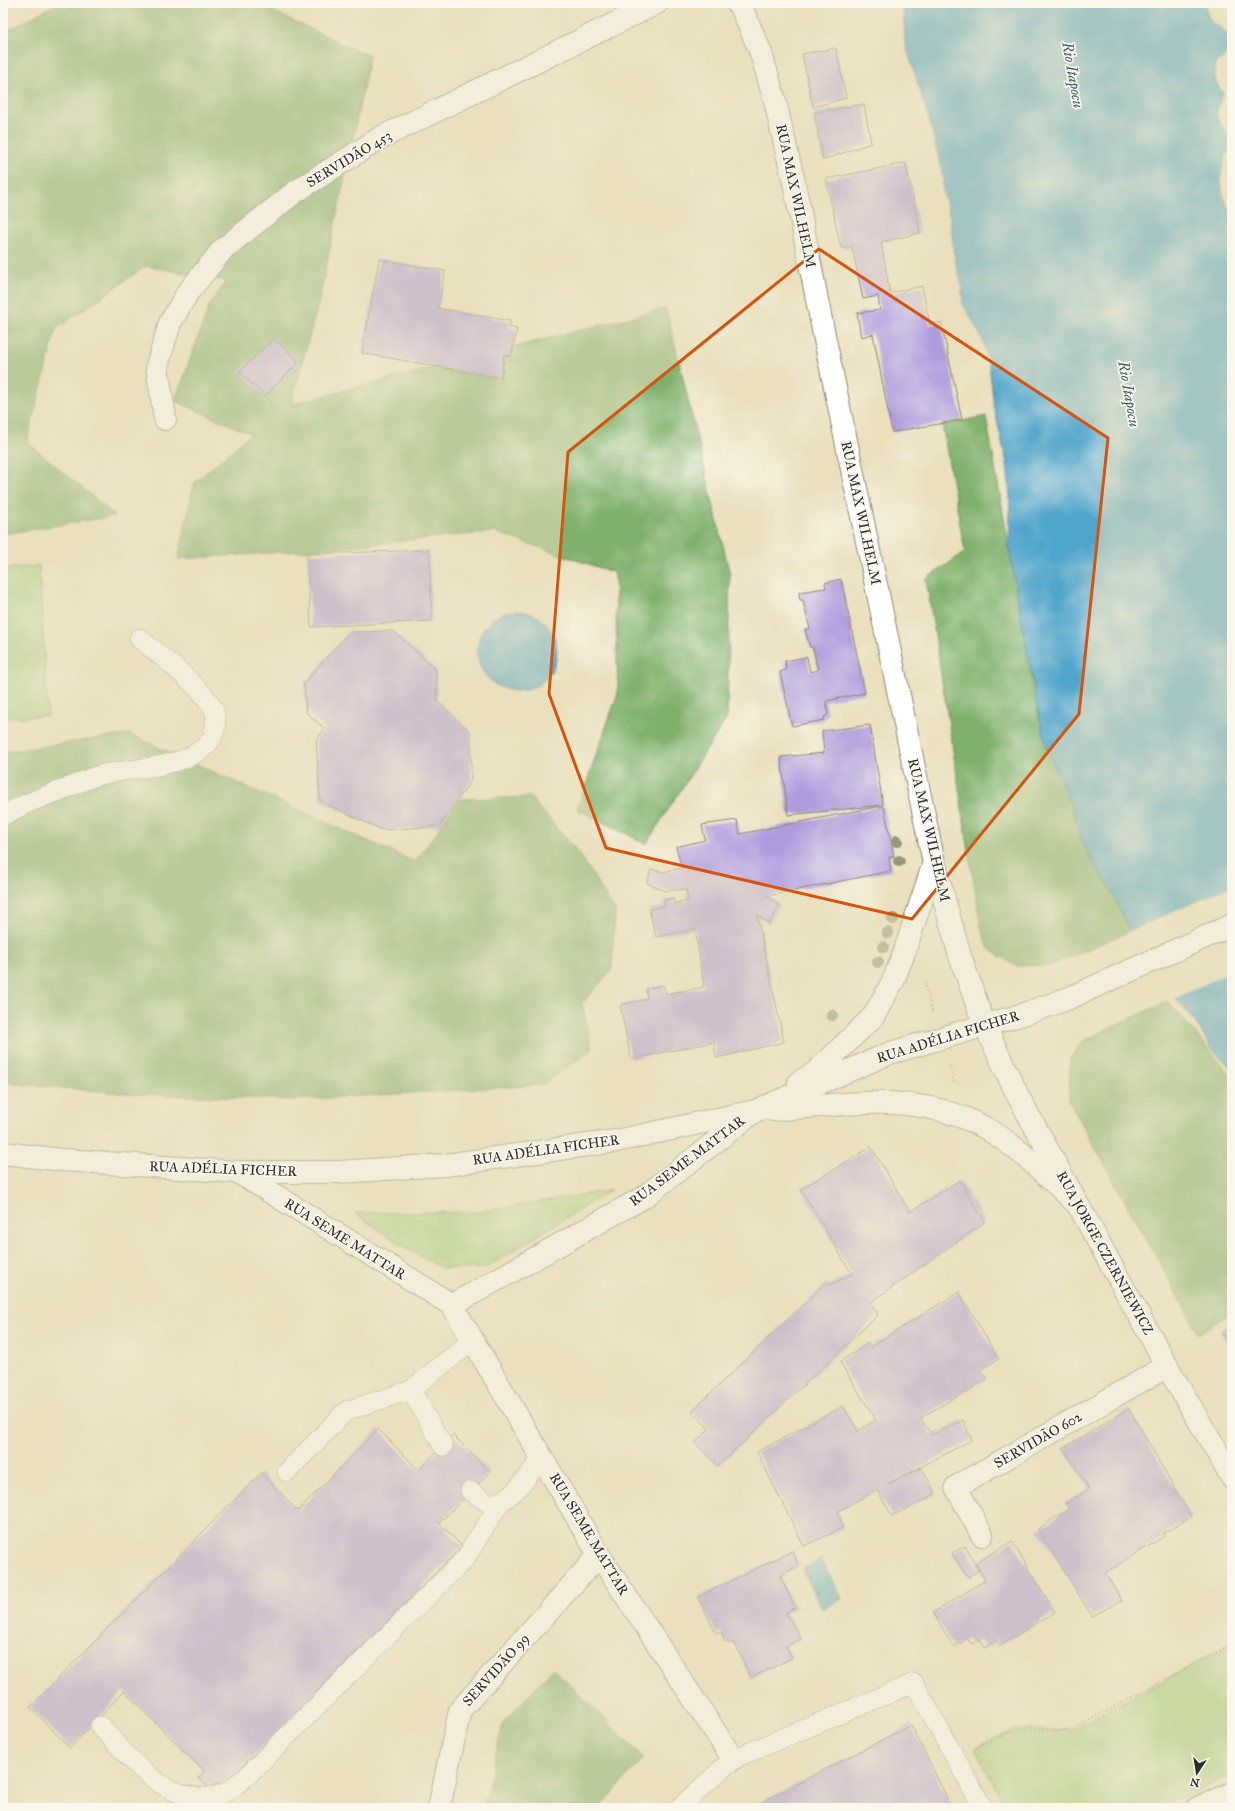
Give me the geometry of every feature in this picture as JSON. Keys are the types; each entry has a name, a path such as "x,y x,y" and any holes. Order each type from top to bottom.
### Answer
{"main road":[{"name":"SERVIDÃO 453","path":"165,419 157,366 170,323 188,292 224,249 295,192 380,138 658,3"},
{"name":"RUA MAX WILHELM","path":"737,3 742,9 762,53 776,101 934,863 960,956 984,1024"},
{"path":"755,1111 816,1072 873,1017 893,981 904,953 934,863"},
{"name":"RUA ADÉLIA FICHER","path":"3,1153 63,1160 238,1172 340,1172 445,1165 616,1141 755,1111 890,1053 984,1024 1024,1014 1067,999 1232,925"},
{"name":"RUA JORGE CZERNIEWICZ","path":"984,1024 1018,1096 1167,1366 1232,1478"},
{"path":"755,1111 891,1102 928,1106 968,1119 997,1134 1024,1155 1077,1204"},
{"name":"RUA SEME MATTAR","path":"452,1305 644,1197 755,1111"},
{"name":"RUA SEME MATTAR","path":"238,1172 452,1305 599,1555 733,1759"},
{"name":"SERVIDÃO 602","path":"982,1535 956,1487 1167,1366"},
{"name":"SERVIDÃO 99","path":"439,1808 460,1710 599,1555"},
{"path":"1198,1808 1232,1792"}],"lane":[{"path":"3,816 16,808 100,775 169,764 196,754 213,737 215,713 201,692 139,638"},
{"path":"287,1472 346,1411 411,1390 473,1340"},
{"path":"411,1390 443,1446"},
{"path":"100,1726 156,1785 175,1795 193,1800 214,1797 224,1793 245,1778 464,1560 500,1503 511,1495 542,1458"},
{"path":"470,1491 488,1502 500,1503"},
{"path":"679,1808 733,1759 914,1683 983,1808"}],"path":[{"path":"957,1760 975,1748 1014,1730 1071,1730 1232,1644"}],"highlighted area":[{"path":"819,249 1108,438 1079,714 912,919 606,848 549,694 568,452"}],"green space":[{"path":"58,3 255,3 362,53 370,55 319,301 291,404 666,308 730,574 727,718 646,844 577,809 618,693 615,573 494,532 302,551 178,559 194,483 251,434 175,401 210,304 226,281 146,266 56,329 27,442 116,516 3,534 3,33"},
{"path":"986,416 1033,682 1048,750 1076,818 1083,843 1094,866 1107,882 1114,895 1130,931 1052,965 1016,966 989,949 981,928 926,579 965,552 942,425"},
{"path":"39,566 48,716 3,718 3,568"},
{"path":"129,734 415,862 460,799 530,797 579,853 615,911 612,969 582,1004 592,1050 542,1085 298,1100 134,1094 3,1083 3,752"},
{"path":"1168,1001 1232,1077 1232,1311 1199,1334 1069,1101 1070,1058 1084,1040"},
{"path":"611,1190 487,1267 467,1269 443,1268 417,1255 354,1213 478,1212"},
{"path":"1232,1644 1232,1774 1160,1808 1006,1808 975,1748 1014,1730 1071,1730"},
{"path":"553,1668 644,1758 599,1808 483,1808 503,1723"}],"water":[{"name":"Rio Itapocu","path":"903,3 1209,3 1206,7 1207,14 1210,19 1232,38 1228,53 1216,63 1215,75 1216,82 1223,93 1217,111 1217,119 1230,138 1222,169 1221,183 1223,196 1232,215 1232,887 1130,931 1114,895 1107,882 1094,866 1083,843 1076,818 1048,750 1040,722 1009,549 1010,498 1007,464 994,407 989,364 982,338 963,304 961,282 955,261 950,219 943,191 943,178 932,129 905,43"},
{"path":"509,611 525,611 546,622 557,643 557,659 546,680 525,691 509,691 495,685 488,680 483,673 477,659 477,643 483,629 488,622 495,617"},
{"path":"1232,964 1232,1069 1211,1049 1200,1029 1170,991"},
{"path":"821,1559 842,1599 822,1609 802,1569"}],"pier":[{"path":"1232,886 1232,889 1131,933 1128,932"},
{"path":"1232,962 1232,971 1173,999 1169,992 1170,989"}],"building":[{"path":"836,48 846,98 813,107 802,54"},
{"path":"864,104 871,143 823,160 814,113"},
{"path":"906,163 920,233 881,242 890,293 922,286 930,325 941,322 962,420 892,432 873,334 861,337 857,313 880,310 878,296 863,299 852,247 841,248 826,179"},
{"path":"379,259 445,271 438,308 510,321 509,327 517,329 511,356 504,355 501,378 362,353"},
{"path":"274,338 299,362 265,396 239,372"},
{"path":"429,550 432,621 311,627 307,554"},
{"path":"841,579 865,693 826,701 828,715 824,717 824,720 792,726 780,672 786,670 785,661 807,657 810,672 818,670 813,648 810,647 805,629 810,629 803,600 800,600 799,592 826,588 825,583"},
{"path":"393,631 436,669 437,701 471,732 471,780 440,826 382,830 320,801 316,740 325,729 306,712 304,683 349,632"},
{"path":"870,725 883,805 788,815 781,757 824,753 822,731"},
{"path":"876,807 884,807 894,856 889,857 891,871 767,896 780,905 769,924 757,915 784,1042 716,1058 714,1042 631,1059 620,1005 647,999 646,989 663,985 666,994 704,987 695,929 656,937 649,909 665,906 664,900 673,898 674,903 688,901 686,889 665,891 647,883 651,869 663,872 682,868 676,847 705,840 702,825 737,820 740,834"},
{"path":"871,1147 910,1212 960,1180 985,1222 871,1302 878,1315 718,1466 695,1443 709,1429 692,1411 826,1283 830,1285 852,1274 801,1189"},
{"path":"959,1292 999,1359 980,1370 987,1379 920,1418 932,1435 963,1420 972,1440 886,1485 922,1468 936,1494 892,1516 877,1490 838,1511 843,1528 804,1546 757,1452 843,1406 858,1431 876,1420 840,1362 868,1343 870,1347"},
{"path":"1232,1325 1232,1350 1221,1333"},
{"path":"1129,1409 1191,1517 1164,1533 1165,1536 1105,1573 1122,1601 1092,1616 1038,1529 1069,1509 1065,1503 1089,1489 1063,1448"},
{"path":"378,1429 419,1470 453,1435 490,1472 439,1523 462,1546 222,1787 217,1782 210,1789 198,1778 204,1771 124,1691 70,1748 30,1707 261,1473 298,1511"},
{"path":"1012,1541 1055,1612 999,1646 997,1641 985,1648 980,1640 972,1644 967,1639 954,1647 933,1613 985,1580 976,1563"},
{"path":"965,1546 978,1570 968,1578 952,1553"},
{"path":"792,1551 799,1566 780,1576 795,1608 786,1612 801,1639 786,1646 792,1658 751,1678 735,1644 724,1641 722,1632 716,1633 698,1597"},
{"path":"911,1725 952,1808 750,1808"}]}
